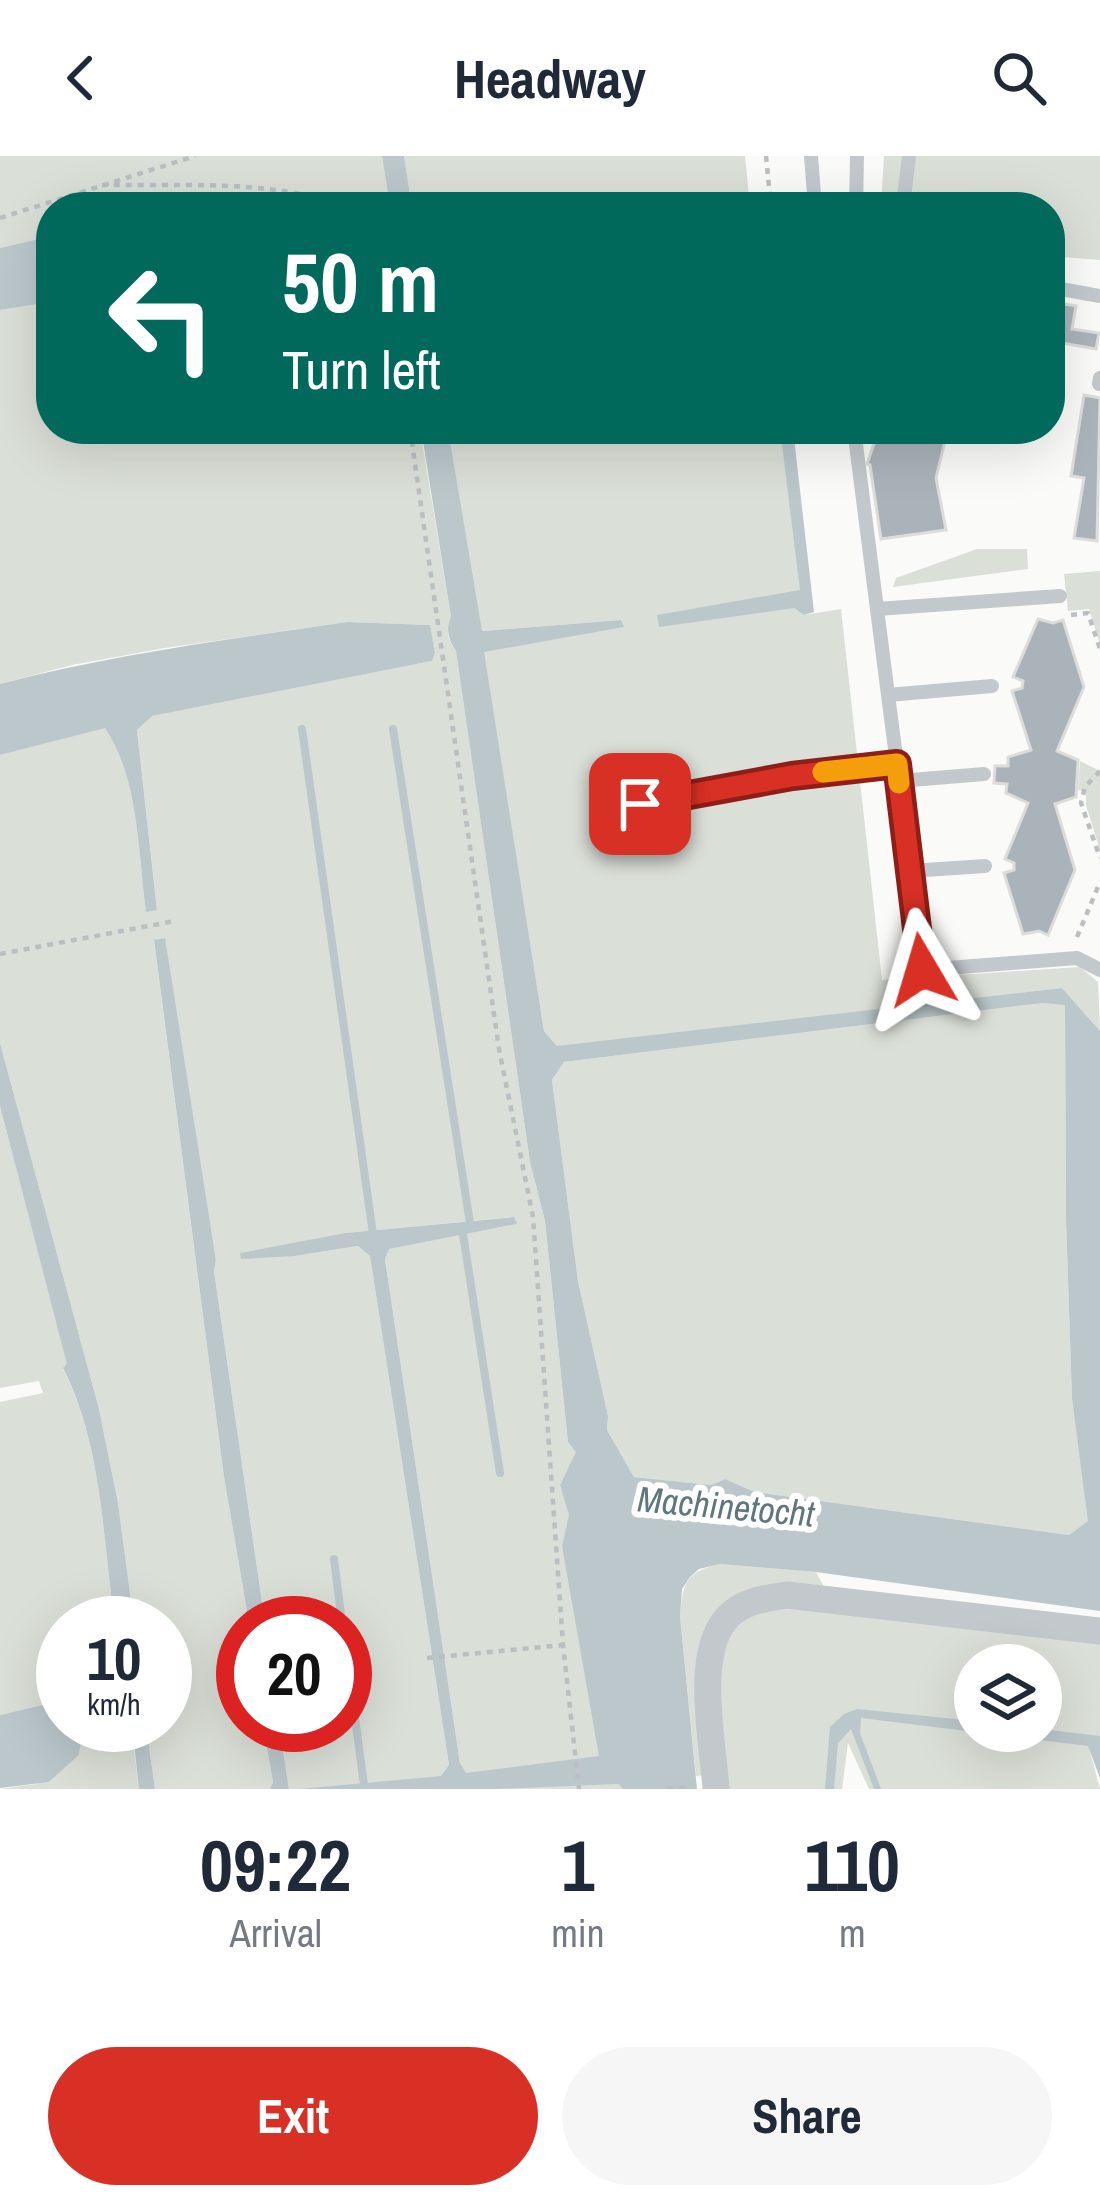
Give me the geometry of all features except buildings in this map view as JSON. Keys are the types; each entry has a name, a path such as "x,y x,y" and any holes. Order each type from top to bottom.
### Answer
{"street":[{"path":"711,1787 707,1664 727,1617 752,1600 787,1594 1100,1630"}],"lane":[{"path":"811,156 817,192"},
{"path":"856,192 857,156"},
{"path":"905,192 909,156"},
{"path":"1065,290 1100,296"},
{"path":"856,444 922,970 1077,958 1100,970"},
{"path":"877,609 1060,596"},
{"path":"888,695 992,686"},
{"path":"640,804 792,776 897,764"},
{"path":"898,781 984,774"},
{"path":"910,871 985,866"}],"path":[{"path":"80,192 195,156"},
{"path":"766,156 769,192"},
{"path":"102,185 279,192"},
{"path":"0,218 36,206"},
{"path":"412,444 499,1049 533,1217 563,1645 579,1786"},
{"path":"1060,596 1066,614 1088,613 1100,649"},
{"path":"1100,771 1085,787 1081,803 1100,858"},
{"path":"1077,958 1076,939 1100,882"},
{"path":"0,954 175,921"},
{"path":"427,1658 563,1645"},
{"path":"667,1789 711,1787"}],"shaded area":[{"path":"0,156 382,156 388,192 36,192 36,240 0,248"},
{"path":"404,156 745,156 749,192 410,192"},
{"path":"884,156 1100,156 1100,260 1065,257 1065,192 882,192"},
{"path":"36,304 36,444 422,444 530,1162 545,1221 568,1442 577,1452 560,1485 570,1515 562,1546 623,1789 289,1789 283,1752 372,1752 372,1596 261,1596 216,1260 164,938 154,941 224,1477 244,1596 216,1596 216,1752 268,1752 273,1782 270,1789 155,1789 150,1752 192,1752 192,1596 130,1596 99,1409 0,1043 0,755 105,727 131,792 146,911 157,909 137,730 151,716 432,661 435,653 429,625 347,622 72,665 0,684 0,310","holes":["513,1217 516,1224 388,1249 385,1259 460,1763 465,1772 442,1775 449,1765 370,1256 359,1246 295,1256 241,1253 345,1233"]},
{"path":"450,444 782,444 801,590 793,594 794,608 804,615 841,609 882,980 1080,967 1098,982 1100,1031 1062,988 558,1047 544,1031 483,651 623,627 621,620 481,631"},
{"path":"977,549 1027,549 1028,569 893,587 896,578"},
{"path":"1100,571 1100,644 1089,609 1068,611 1064,574"},
{"path":"1080,761 1100,771 1100,850 1086,792 1078,790"},
{"path":"1065,1004 1072,1399 1089,1521 1069,1535 755,1492 725,1479 711,1485 634,1477 607,1430 608,1416 578,1281 552,1080 564,1062"},
{"path":"0,1106 68,1365 63,1369 94,1461 112,1596 36,1596 36,1706 0,1715 0,1402 43,1393 39,1381 0,1388"},
{"path":"720,1564 816,1572 824,1587 714,1617 706,1775 696,1776 681,1604 688,1580"},
{"path":"793,1606 1100,1641 1100,1751 1089,1748 1100,1789 869,1789 848,1743 842,1789 726,1789 718,1698 721,1650 728,1631 740,1618 759,1610"},
{"path":"134,1752 139,1789 0,1789 49,1782 79,1755"}],"water":[{"path":"382,156 404,156 410,192 388,192"},
{"path":"36,240 36,304 0,310 0,248"},
{"name":"Machinetocht","path":"423,444 451,444 482,631 621,620 624,627 484,652 544,1031 557,1046 1062,988 1100,1031 1100,1611 816,1572 720,1564 699,1569 682,1589 680,1616 697,1789 623,1789 619,1784 300,1789 441,1776 449,1765 370,1256 358,1246 241,1259 240,1253 345,1233 514,1217 517,1224 389,1249 385,1259 460,1763 466,1773 599,1756 562,1546 569,1515 560,1485 576,1452 568,1442 545,1221 530,1162 456,651 448,625 451,617","holes":["1043,1003 1065,1005 1072,1399 1088,1521 1069,1535 755,1492 725,1479 711,1485 634,1477 607,1430 608,1416 578,1281 552,1080 564,1062"]},
{"path":"782,444 795,444 814,612 804,615 794,608 659,627 657,615 800,590"},
{"path":"347,622 430,625 432,661 152,716 137,730 157,910 146,912 131,793 105,728 0,755 0,684 129,656"},
{"path":"165,938 216,1260 261,1596 244,1596 224,1477 154,940"},
{"path":"0,1043 99,1409 130,1596 112,1596 94,1461 63,1368 67,1364 0,1106"},
{"path":"36,1706 36,1752 79,1755 49,1782 0,1788 0,1715"},
{"path":"857,1709 954,1719 954,1729 861,1718 860,1733 881,1789 874,1789 851,1729 838,1743 834,1789 825,1789 830,1727"},
{"path":"1062,1731 1100,1736 1100,1778 1088,1746 1062,1743"},
{"path":"135,1752 150,1752 155,1789 139,1789"},
{"path":"268,1752 283,1752 289,1789 270,1789"}],"waterway":[{"path":"302,729 373,1234"},
{"path":"393,729 470,1223"},
{"path":"463,1234 500,1473"},
{"path":"334,1559 339,1596"},
{"path":"360,1752 364,1785"}],"slow traffic":[{"path":"823,772 897,764 899,783"}],"route":[{"path":"640,804 792,776 897,764 922,970"}]}
